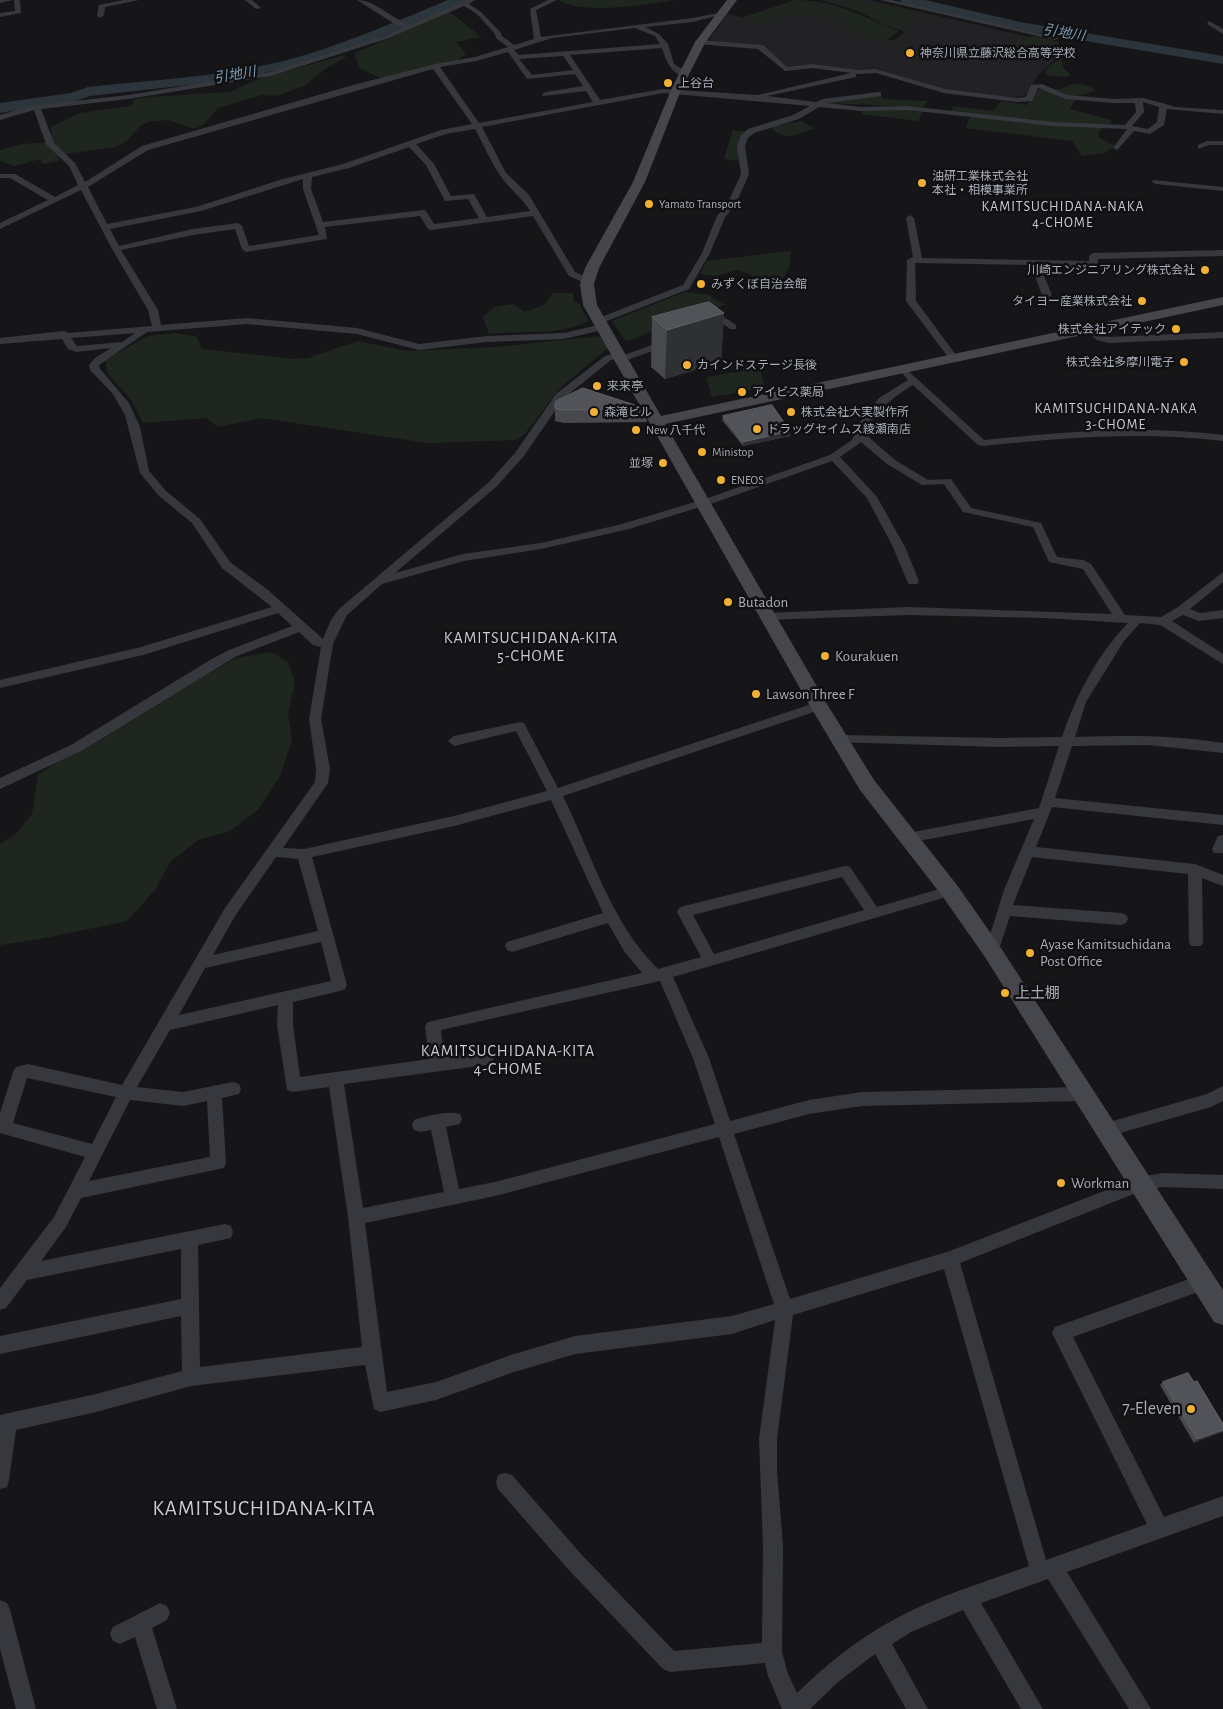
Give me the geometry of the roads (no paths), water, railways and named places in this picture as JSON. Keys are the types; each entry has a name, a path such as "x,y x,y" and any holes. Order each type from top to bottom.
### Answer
{"street":[{"path":"0,1 10,0"},
{"path":"0,15 19,12 17,0"},
{"path":"100,16 102,14 101,6 136,0"},
{"path":"248,0 258,8"},
{"path":"360,0 396,22 409,26"},
{"path":"0,118 37,108 128,97 258,77 361,46 472,0"},
{"path":"538,40 533,20 533,9 554,0"},
{"path":"732,0 700,42 676,90 639,182 592,268 588,281 590,304 650,416 703,503 819,706 867,785 950,891 992,950 1223,1313"},
{"path":"883,0 1055,38"},
{"path":"464,4 479,13 499,34 498,37 512,49 517,57 515,59 530,77 578,72"},
{"path":"0,226 98,179 131,155 145,148 356,87 435,66 476,59 551,36 693,20 721,13"},
{"path":"1209,23 1223,32"},
{"path":"636,26 657,35 672,65 684,74"},
{"path":"700,42 760,47 785,69 814,66 858,72 876,71 944,91 1017,100 1029,98 1034,87 1039,86 1066,97 1113,101 1144,100 1163,106 1223,112"},
{"path":"517,57 664,46"},
{"path":"565,53 598,103"},
{"path":"435,66 457,92 507,179 518,192 526,197 572,274 588,281"},
{"path":"755,97 852,76 858,72"},
{"path":"546,94 588,88"},
{"path":"104,227 198,209 309,175 346,166 444,132 676,90 755,97 815,105 861,108 891,107 1053,124 1130,127 1154,132 1161,123 1163,106"},
{"path":"0,341 214,322 265,322 357,330 419,348 487,339 564,336 601,324 686,287 706,254 721,216 731,206 745,174 741,146 744,137 751,131 796,117 824,101 878,94"},
{"path":"1117,148 1140,112 1139,101"},
{"path":"37,108 50,144 72,166 116,249 153,310 157,327"},
{"path":"410,143 430,164 448,199 471,196 484,219"},
{"path":"1200,147 1208,143 1223,143"},
{"path":"116,249 193,232 238,226 246,249 324,237 307,189 309,175"},
{"path":"0,176 12,176 53,200"},
{"path":"1156,182 1223,189"},
{"path":"320,225 423,213 431,227 534,213"},
{"path":"910,218 918,260"},
{"path":"954,359 911,301 911,260 1094,264 1093,256 1223,254"},
{"path":"1035,263 1047,295"},
{"path":"650,416 909,375 954,359 1223,302"},
{"path":"145,328 120,349 97,360 94,365 95,370 120,394 127,406 134,425 144,471 162,493 196,520 226,565 280,608 317,642 327,644"},
{"path":"1090,330 1100,338 1109,340 1223,335"},
{"path":"64,334 71,347 76,349 125,343"},
{"path":"0,1302 60,1222 78,1191 95,1152 126,1093 230,912 321,784 322,769 315,719 327,644 342,612 492,485 510,466 560,396 573,390 608,358 620,357 682,338"},
{"path":"377,582 463,558 541,546 625,527 703,503 834,457 856,442 866,420 883,400 909,375"},
{"path":"909,375 982,443 1108,431 1182,433 1223,438"},
{"path":"859,434 891,462 926,483 947,481 967,510 1037,526 1053,560 1083,564 1087,567 1122,620"},
{"path":"834,457 872,497 899,547 914,582"},
{"path":"768,616 908,611 1044,614 1136,621 1163,621 1182,610 1223,576"},
{"path":"0,684 144,651 280,608"},
{"path":"1182,610 1199,617 1223,614"},
{"path":"992,950 1005,910 1045,807 1080,702 1100,667 1120,638 1136,621"},
{"path":"1163,621 1223,660"},
{"path":"0,784 76,748 233,653 301,627"},
{"path":"271,852 304,854 454,821 555,794 819,706"},
{"path":"454,741 520,726 555,794 612,916 639,962 659,975 701,1058 726,1127 785,1310 768,1439 774,1580 772,1652 778,1676 794,1709 831,1675 878,1640 904,1625 967,1598 1223,1506"},
{"path":"839,739 920,739 996,743 1133,738 1169,740 1223,748"},
{"path":"908,838 1045,807 1223,820"},
{"path":"1028,851 1195,869 1223,881"},
{"path":"167,1024 340,985 304,854"},
{"path":"1195,869 1196,942"},
{"path":"710,961 684,912 845,871 874,913"},
{"path":"437,1064 433,1026 659,975 950,891"},
{"path":"1005,910 1121,919"},
{"path":"512,946 612,916"},
{"path":"199,964 327,935"},
{"path":"286,997 285,1025 292,1085 486,1058"},
{"path":"95,1152 6,1128 4,1125 21,1072 28,1071 126,1093 183,1099 233,1089"},
{"path":"336,1080 380,1403 436,1391 511,1364 575,1345 732,1325 785,1310 950,1259 1140,1184 1163,1180 1223,1182"},
{"path":"78,1191 218,1163 214,1093"},
{"path":"1106,1130 1212,1100 1223,1093"},
{"path":"356,1217 495,1189 726,1127 809,1107 862,1099 1083,1094"},
{"path":"420,1125 454,1119"},
{"path":"437,1122 453,1198"},
{"path":"21,1273 225,1232"},
{"path":"189,1239 191,1377"},
{"path":"950,1259 1046,1570 1141,1709"},
{"path":"1160,1529 1061,1333 1204,1282"},
{"path":"0,1345 190,1306"},
{"path":"0,1480 4,1423 96,1403 191,1377 372,1355"},
{"path":"505,1482 574,1561 670,1662 772,1652"},
{"path":"967,1598 1033,1709"},
{"path":"0,1610 5,1649 26,1709"},
{"path":"120,1634 160,1613"},
{"path":"141,1622 167,1709"},
{"path":"878,1640 918,1709"}],"waterway":[{"name":"引地川","path":"0,108 73,97 88,92 216,78 258,71 309,58 360,41 459,0"},
{"name":"引地川","path":"907,0 1020,26 1223,60"}],"place":[{"name":"神奈川県立藤沢総合高等学校","path":"910,53"},
{"name":"上谷台","path":"668,83"},
{"name":"油研工業株式会社 本社・相模事業所","path":"922,183"},
{"name":"Yamato Transport","path":"649,204"},
{"name":"川崎エンジニアリング株式会社","path":"1205,270"},
{"name":"みずくぼ自治会館","path":"701,284"},
{"name":"タイヨー産業株式会社","path":"1142,301"},
{"name":"株式会社アイテック","path":"1176,329"},
{"name":"株式会社多摩川電子","path":"1184,362"},
{"name":"カインドステージ長後","path":"687,365"},
{"name":"来来亭","path":"597,386"},
{"name":"アイビス薬局","path":"742,392"},
{"name":"森滝ビル","path":"594,412"},
{"name":"株式会社大実製作所","path":"791,412"},
{"name":"ドラッグセイムス綾瀬南店","path":"757,429"},
{"name":"New 八千代","path":"636,430"},
{"name":"Ministop","path":"702,452"},
{"name":"並塚","path":"663,463"},
{"name":"ENEOS","path":"721,480"},
{"name":"Butadon","path":"728,602"},
{"name":"Kourakuen","path":"825,656"},
{"name":"Lawson Three F","path":"756,694"},
{"name":"Ayase Kamitsuchidana Post Office","path":"1030,953"},
{"name":"上土棚","path":"1005,993"},
{"name":"Workman","path":"1061,1183"},
{"name":"7-Eleven","path":"1191,1409"}],"district":[{"name":"KAMITSUCHIDANA-NAKA 4-CHOME","path":"1063,216"},
{"name":"KAMITSUCHIDANA-NAKA 3-CHOME","path":"1116,418"},
{"name":"KAMITSUCHIDANA-KITA 5-CHOME","path":"531,647"},
{"name":"KAMITSUCHIDANA-KITA 4-CHOME","path":"508,1060"},
{"name":"KAMITSUCHIDANA-KITA","path":"264,1509"}]}
